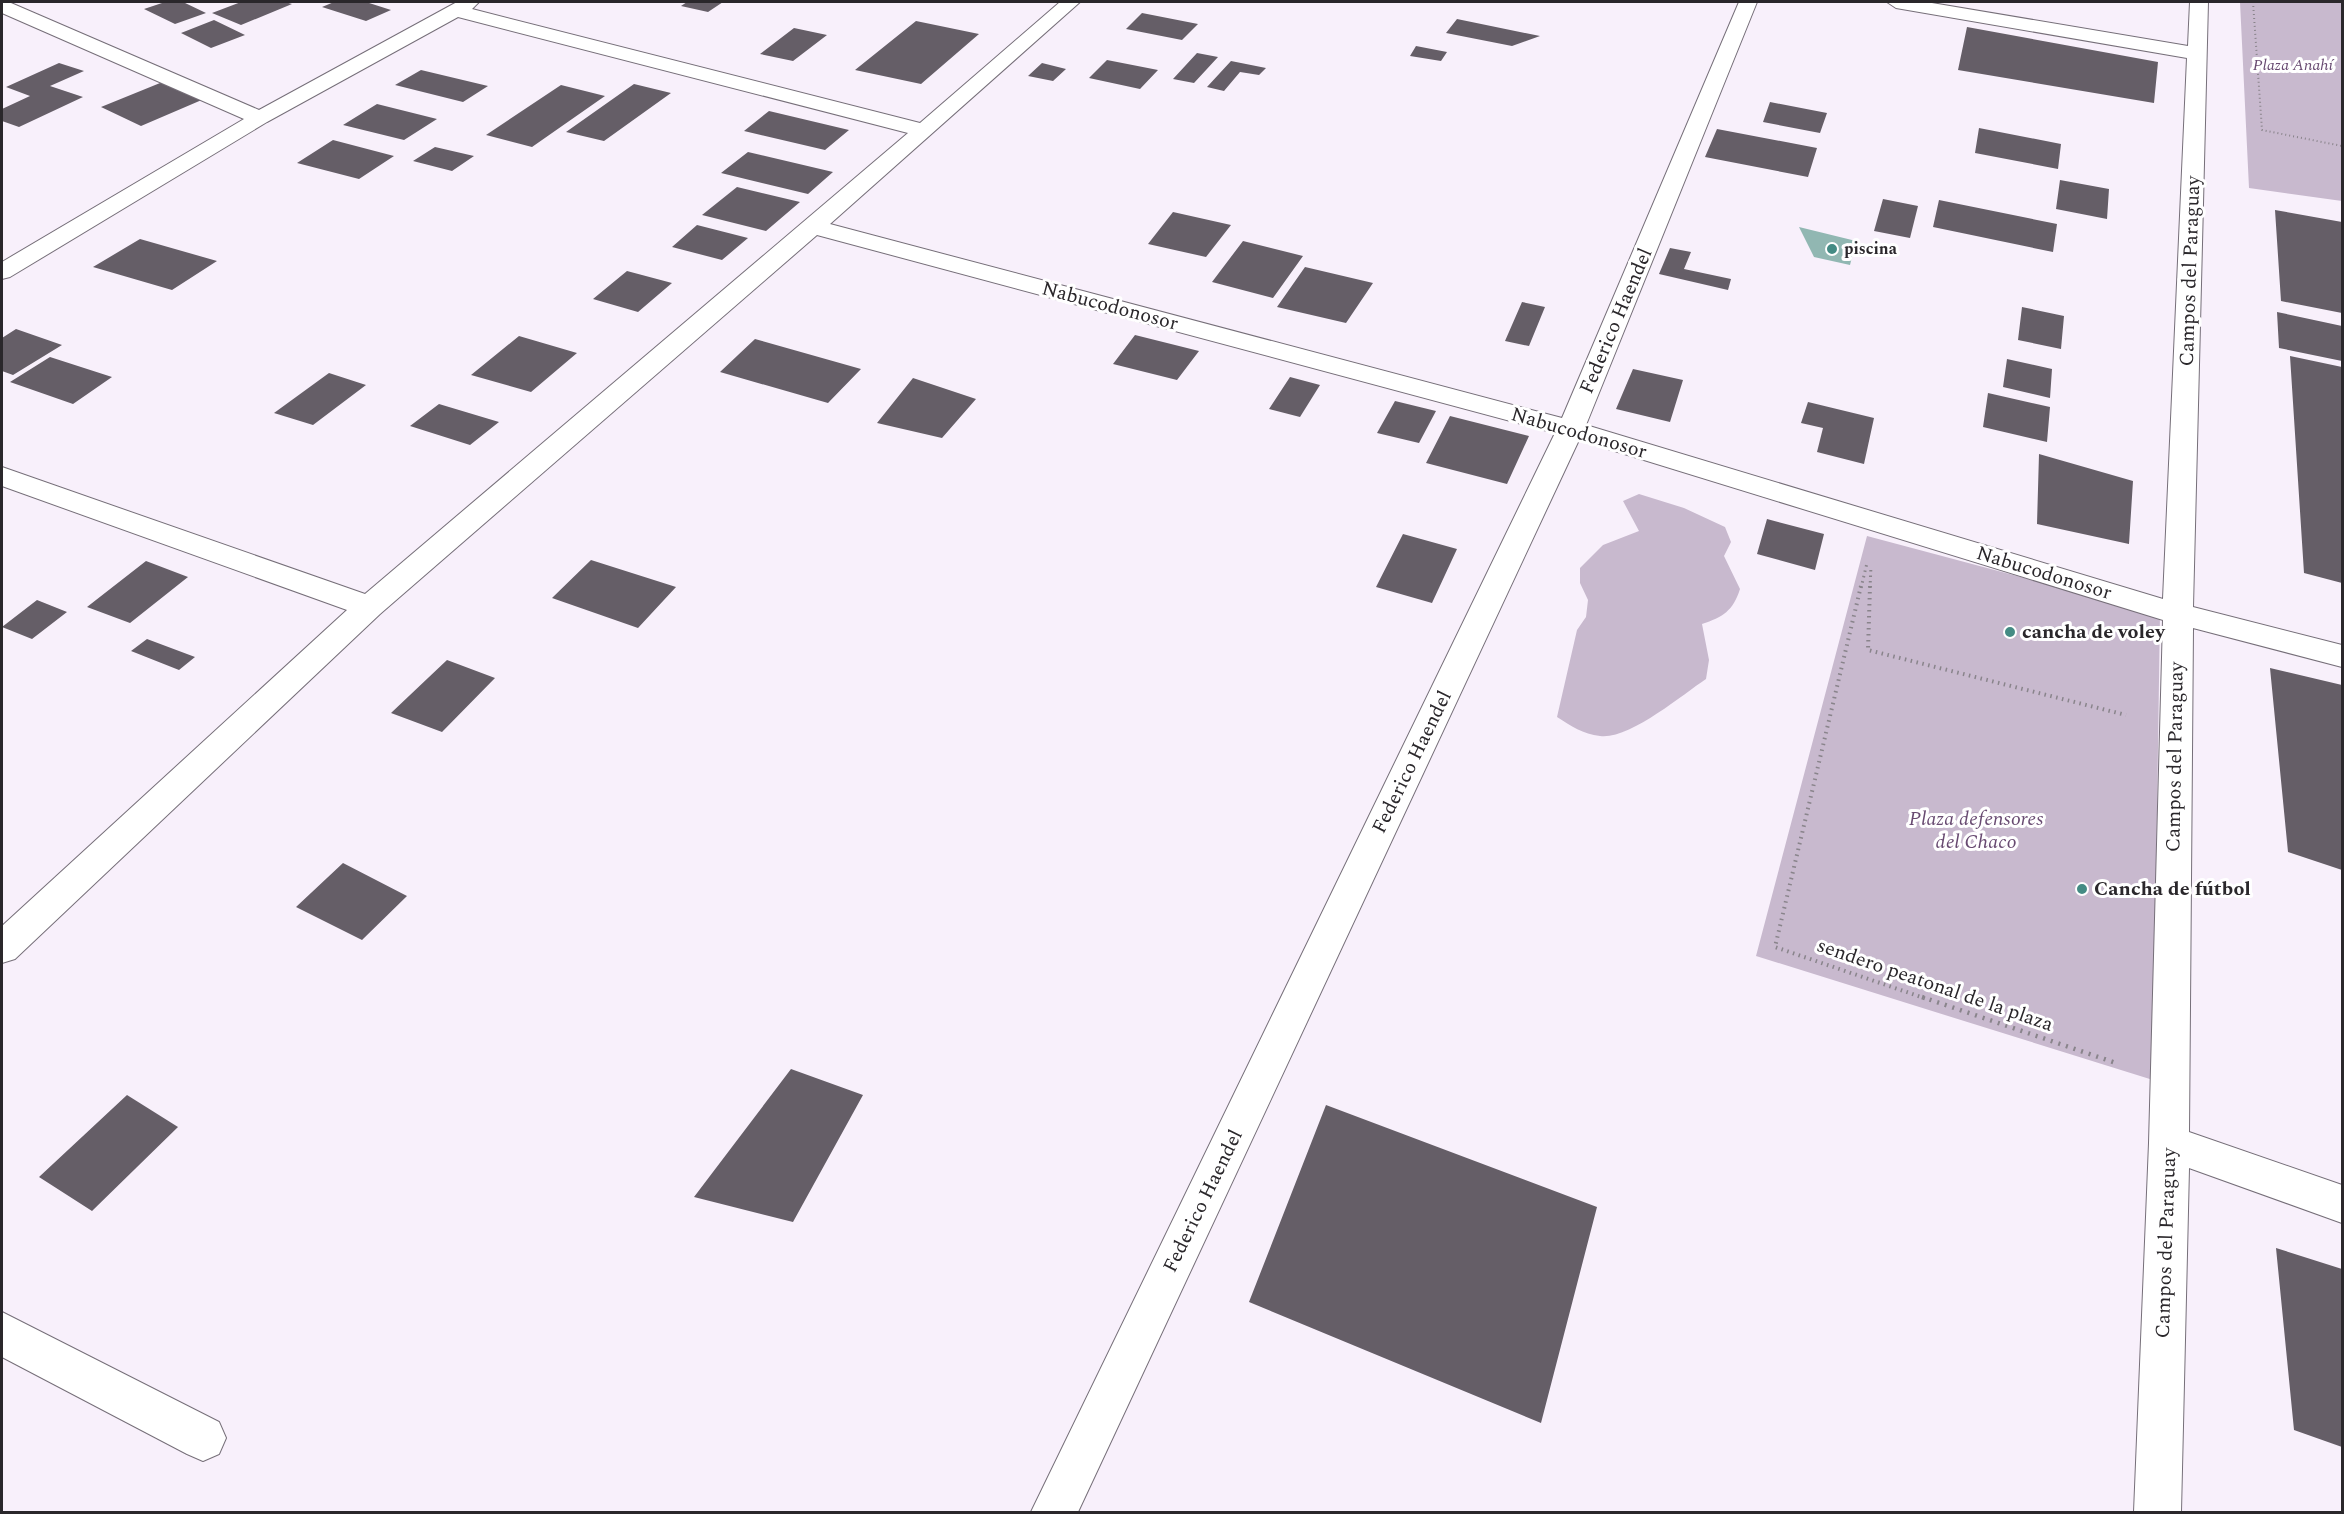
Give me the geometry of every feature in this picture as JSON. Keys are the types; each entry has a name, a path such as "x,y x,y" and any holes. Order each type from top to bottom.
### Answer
{"street":[{"path":"2,948 369,607 1071,2"},
{"name":"Federico Haendel","path":"1054,1512 1571,429 1748,2"},
{"path":"1896,2 2198,54"},
{"name":"Campos del Paraguay","path":"2158,1512 2169,1143 2178,614 2199,2"},
{"path":"7,6 260,118"},
{"path":"2,272 260,118 463,6 924,131"},
{"name":"Nabucodonosor","path":"811,226 1571,429 1871,531 2343,656"},
{"path":"2,476 369,607"},
{"path":"2169,1143 2343,1204"},
{"path":"2,1334 204,1438"}],"path":[{"path":"2253,2 2262,130 2343,146"},
{"path":"1871,531 1868,650 2129,716"},
{"name":"sendero peatonal de la plaza","path":"1871,531 1776,947 2123,1066"}],"green space":[{"name":"Plaza Anahí","path":"2240,2 2342,2 2342,201 2249,188"},
{"path":"1639,494 1684,508 1725,527 1731,542 1724,556 1740,589 1734,603 1726,612 1702,624 1709,660 1706,679 1640,724 1612,735 1594,735 1577,729 1557,717 1577,630 1586,617 1588,600 1580,583 1580,568 1603,545 1639,531 1623,501"},
{"name":"Plaza defensores del Chaco","path":"1867,536 2160,614 2153,1080 1756,956"}],"shaded area":[{"name":"piscina","path":"1799,227 1856,241 1850,265 1814,257"}],"building":[{"path":"165,2 183,2 206,13 175,24 144,9"},
{"path":"241,2 292,4 241,25 212,13"},
{"path":"334,2 366,2 391,10 366,21 322,7"},
{"path":"687,2 723,2 708,12 681,6"},
{"path":"1142,13 1198,24 1182,40 1126,29"},
{"path":"1457,19 1540,36 1512,46 1446,33"},
{"path":"214,20 245,35 211,48 181,33"},
{"path":"916,21 979,34 921,84 855,70"},
{"path":"1967,27 2158,62 2154,103 1958,70"},
{"path":"794,28 827,35 793,61 760,54"},
{"path":"1416,46 1447,52 1441,61 1410,56"},
{"path":"1197,53 1218,57 1194,83 1173,79"},
{"path":"1107,60 1158,70 1140,89 1089,78"},
{"path":"1231,61 1266,68 1259,75 1240,72 1224,91 1207,87"},
{"path":"59,63 84,71 50,86 83,97 19,127 2,121 2,109 30,96 6,87"},
{"path":"1042,63 1066,69 1053,81 1028,76"},
{"path":"421,70 488,86 463,102 395,85"},
{"path":"165,81 204,99 141,126 101,107"},
{"path":"634,84 671,93 604,141 566,132"},
{"path":"561,85 605,96 532,147 486,135"},
{"path":"1770,102 1827,113 1820,133 1763,122"},
{"path":"377,104 437,119 404,140 343,125"},
{"path":"769,111 849,130 825,150 744,131"},
{"path":"1979,128 2061,144 2058,169 1975,153"},
{"path":"1717,129 1817,148 1808,177 1705,157"},
{"path":"333,140 394,156 359,179 297,163"},
{"path":"435,147 474,156 452,171 413,161"},
{"path":"748,152 833,172 808,194 721,173"},
{"path":"2060,180 2109,189 2107,219 2056,209"},
{"path":"737,187 800,202 766,231 702,215"},
{"path":"1883,199 1918,206 1910,238 1874,231"},
{"path":"1939,200 2057,224 2053,252 1933,227"},
{"path":"2275,210 2342,222 2342,313 2281,301"},
{"path":"1173,212 1231,225 1206,257 1148,244"},
{"path":"697,225 748,238 722,260 672,247"},
{"path":"140,239 217,261 172,290 93,267"},
{"path":"1243,241 1303,256 1273,298 1212,282"},
{"path":"1670,248 1691,252 1684,269 1731,279 1728,290 1659,274"},
{"path":"1305,267 1373,283 1346,323 1277,307"},
{"path":"627,271 672,283 638,312 593,299"},
{"path":"1522,302 1545,307 1529,346 1505,341"},
{"path":"2022,307 2064,316 2061,349 2018,340"},
{"path":"2277,312 2342,326 2342,361 2279,348"},
{"path":"16,329 62,345 13,375 2,371 2,338"},
{"path":"1135,335 1199,351 1177,380 1113,364"},
{"path":"519,336 577,353 531,392 471,375"},
{"path":"755,339 861,369 828,403 720,372"},
{"path":"2290,356 2342,367 2342,583 2304,573"},
{"path":"50,357 112,377 73,404 10,382"},
{"path":"2007,359 2052,369 2050,398 2003,387"},
{"path":"1633,369 1683,380 1670,422 1616,409"},
{"path":"329,373 366,385 313,425 274,413"},
{"path":"1290,377 1320,385 1300,417 1269,409"},
{"path":"913,378 976,399 942,438 877,423"},
{"path":"1988,393 2050,407 2047,442 1983,427"},
{"path":"1395,401 1436,411 1419,443 1377,433"},
{"path":"1808,402 1874,418 1864,464 1817,452 1823,428 1801,423"},
{"path":"439,404 499,422 470,445 410,426"},
{"path":"1450,416 1529,436 1507,484 1426,463"},
{"path":"2039,454 2133,481 2129,544 2037,524"},
{"path":"1767,519 1824,534 1815,570 1757,554"},
{"path":"1403,534 1457,549 1432,603 1376,587"},
{"path":"591,560 676,587 638,628 552,598"},
{"path":"146,561 188,577 130,623 87,607"},
{"path":"37,600 67,612 32,639 2,627"},
{"path":"147,639 195,657 179,670 131,651"},
{"path":"447,660 495,678 442,732 391,713"},
{"path":"2270,668 2342,685 2342,870 2288,852"},
{"path":"343,863 407,896 362,940 296,907"},
{"path":"791,1069 863,1095 793,1222 694,1197"},
{"path":"127,1095 178,1127 92,1211 39,1177"},
{"path":"1326,1105 1597,1207 1541,1423 1249,1302"},
{"path":"2276,1248 2342,1269 2342,1447 2294,1430"}],"place":[{"name":"piscina","path":"1832,249"},
{"name":"cancha de voley","path":"2010,632"},
{"name":"Cancha de fútbol","path":"2082,889"}]}
